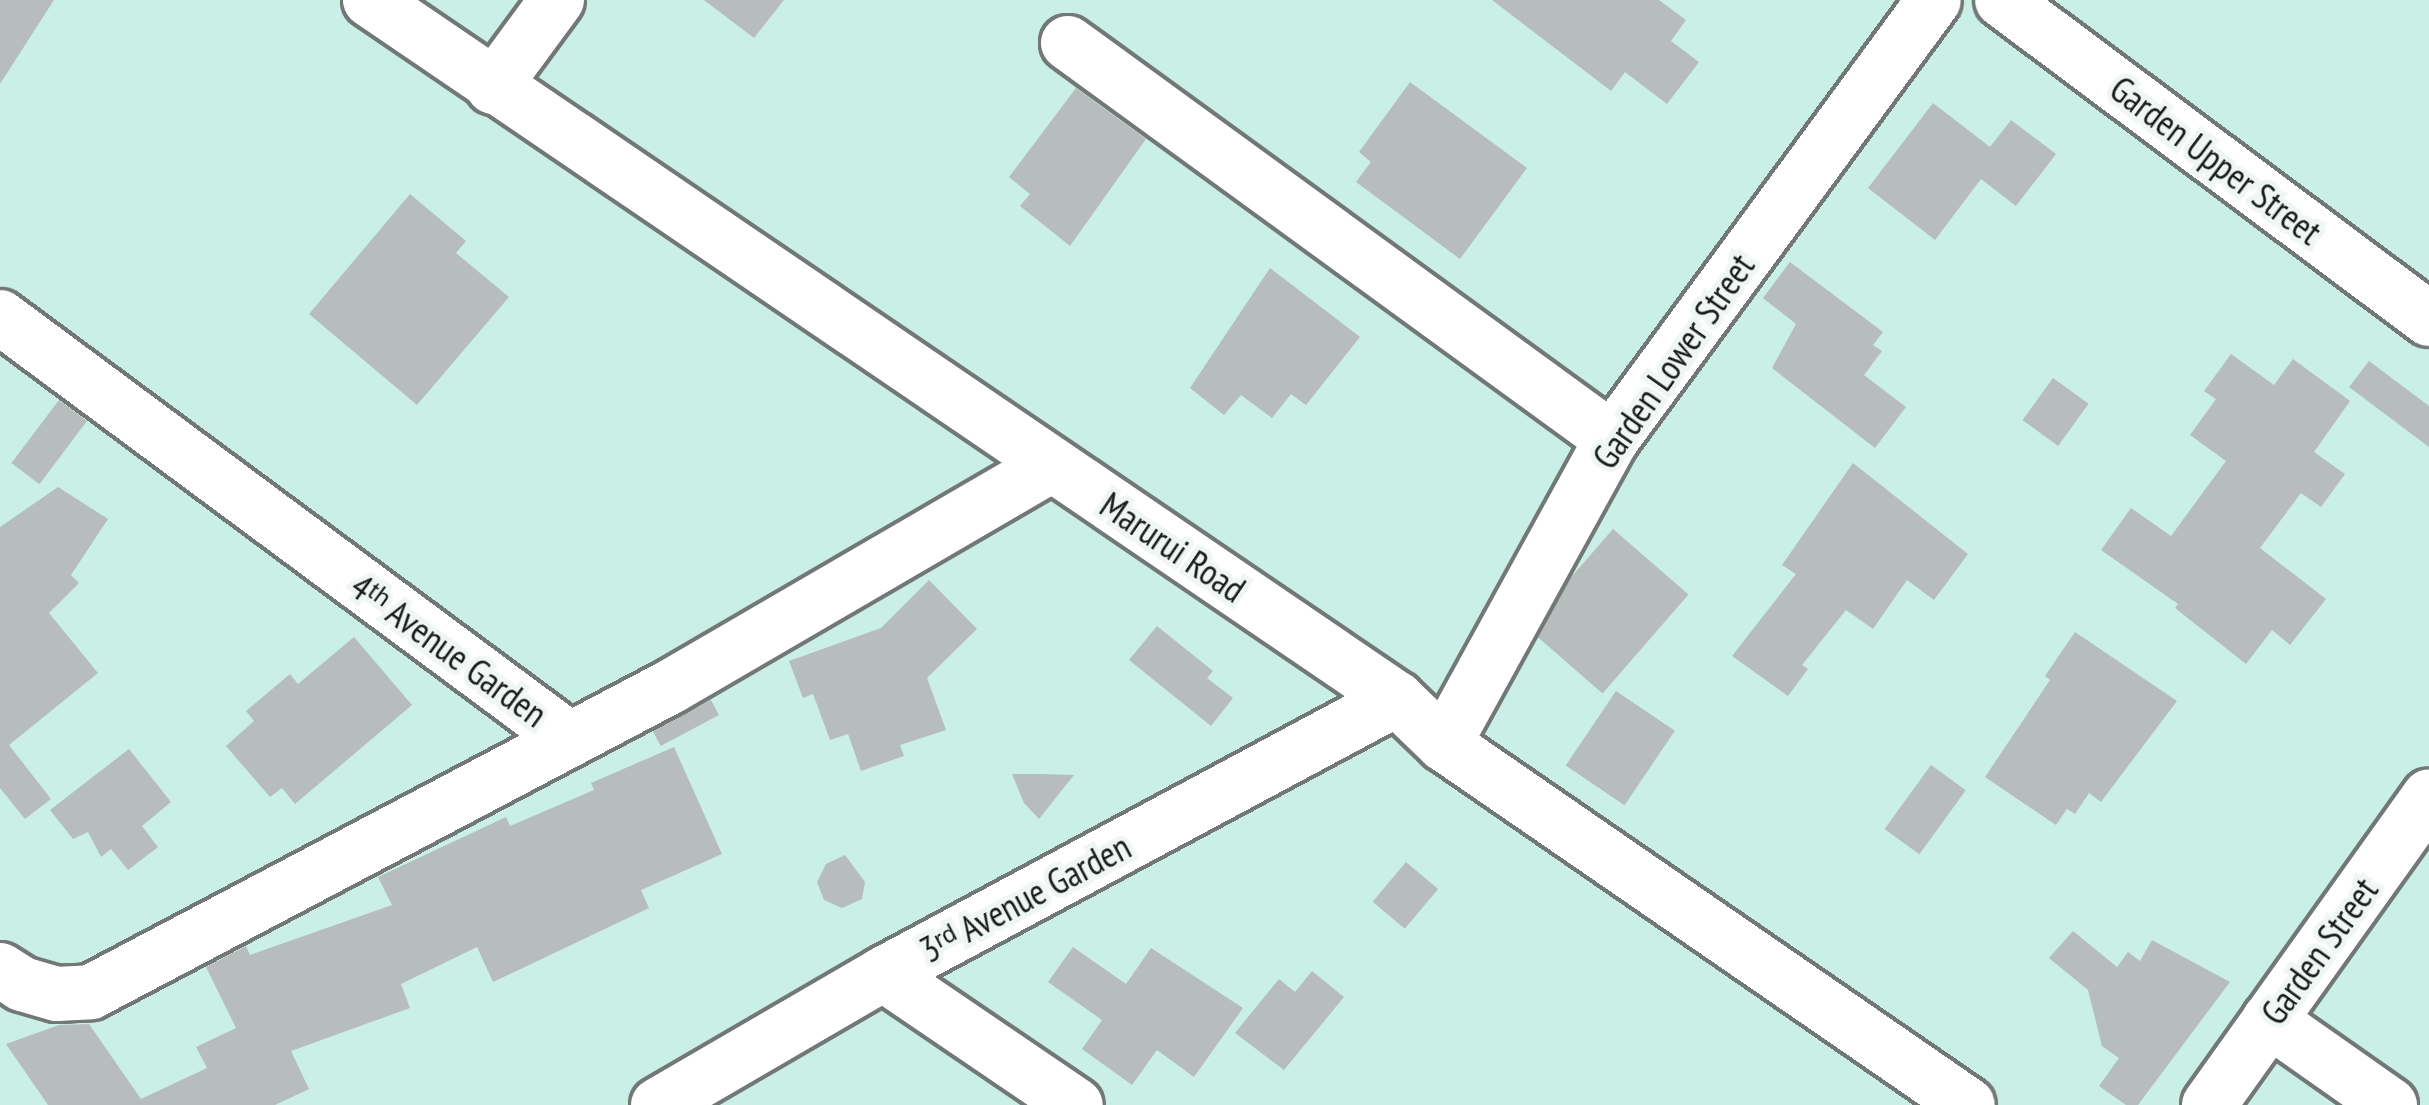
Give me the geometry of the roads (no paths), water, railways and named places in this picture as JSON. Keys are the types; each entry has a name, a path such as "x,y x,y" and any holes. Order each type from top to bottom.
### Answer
{"street":[{"name":"Marurui Road","path":"370,0 1397,699 1444,744 1968,1105"},
{"path":"493,87 557,0"},
{"name":"Garden Lower Street","path":"1444,744 1612,439 1934,0"},
{"name":"Garden Upper Street","path":"2002,0 2429,319"},
{"path":"1068,43 1612,439"},
{"name":"4ᵗʰ Avenue Garden","path":"0,316 568,738 670,687 1052,465"},
{"name":"3ʳᵈ Avenue Garden","path":"658,1105 883,974 1397,699"},
{"path":"0,970 22,984 57,994 91,992 568,738"},
{"name":"Garden Street","path":"2209,1105 2429,796"},
{"path":"883,974 1076,1105"},
{"path":"2269,1020 2390,1105"}]}
